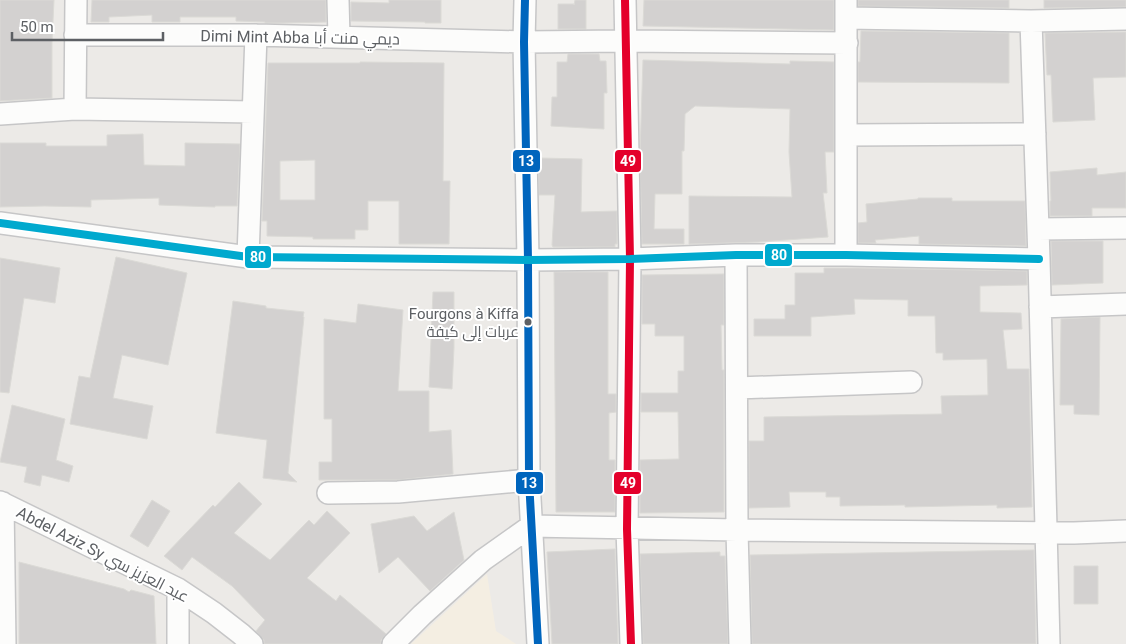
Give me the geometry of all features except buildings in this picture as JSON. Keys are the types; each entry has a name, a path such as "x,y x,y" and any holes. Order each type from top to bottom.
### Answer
{"street":[{"path":"75,109 76,0"},
{"path":"338,0 339,37"},
{"path":"525,0 529,480 538,644"},
{"path":"625,0 630,260 627,529 631,644"},
{"path":"846,254 846,9 1031,21 1126,18"},
{"path":"1031,21 1049,644"},
{"name":"Dimi Mint Abba ديمي منت أبا","path":"75,35 256,35 524,42 847,43"},
{"path":"248,257 256,35"},
{"path":"0,114 75,109 253,112"},
{"path":"847,135 1035,134"},
{"path":"0,223 248,257 630,260 736,255 846,254 1039,259"},
{"path":"1038,229 1126,228"},
{"path":"736,255 737,530 740,644"},
{"path":"1040,307 1126,304"},
{"path":"737,388 911,382"},
{"path":"328,493 398,492 529,480"},
{"path":"2,502 5,644"},
{"name":"Abdel Aziz Sy عبد العزيز سي","path":"2,502 178,589 214,613 252,644"},
{"path":"393,644 483,560 531,526 737,530 1126,531"},
{"path":"178,589 178,644"}],"shaded area":[{"path":"487,574 496,631 516,644 411,644"}],"transit line":[{"name":"13","path":"525,0 529,480 538,644"},
{"name":"49","path":"625,0 630,259 627,529 631,644"},
{"name":"80","path":"0,223 248,257 528,260 736,255 846,255 1039,259"}],"place":[{"name":"Fourgons à Kiffa عربات إلى كيفة","path":"528,322"}]}
